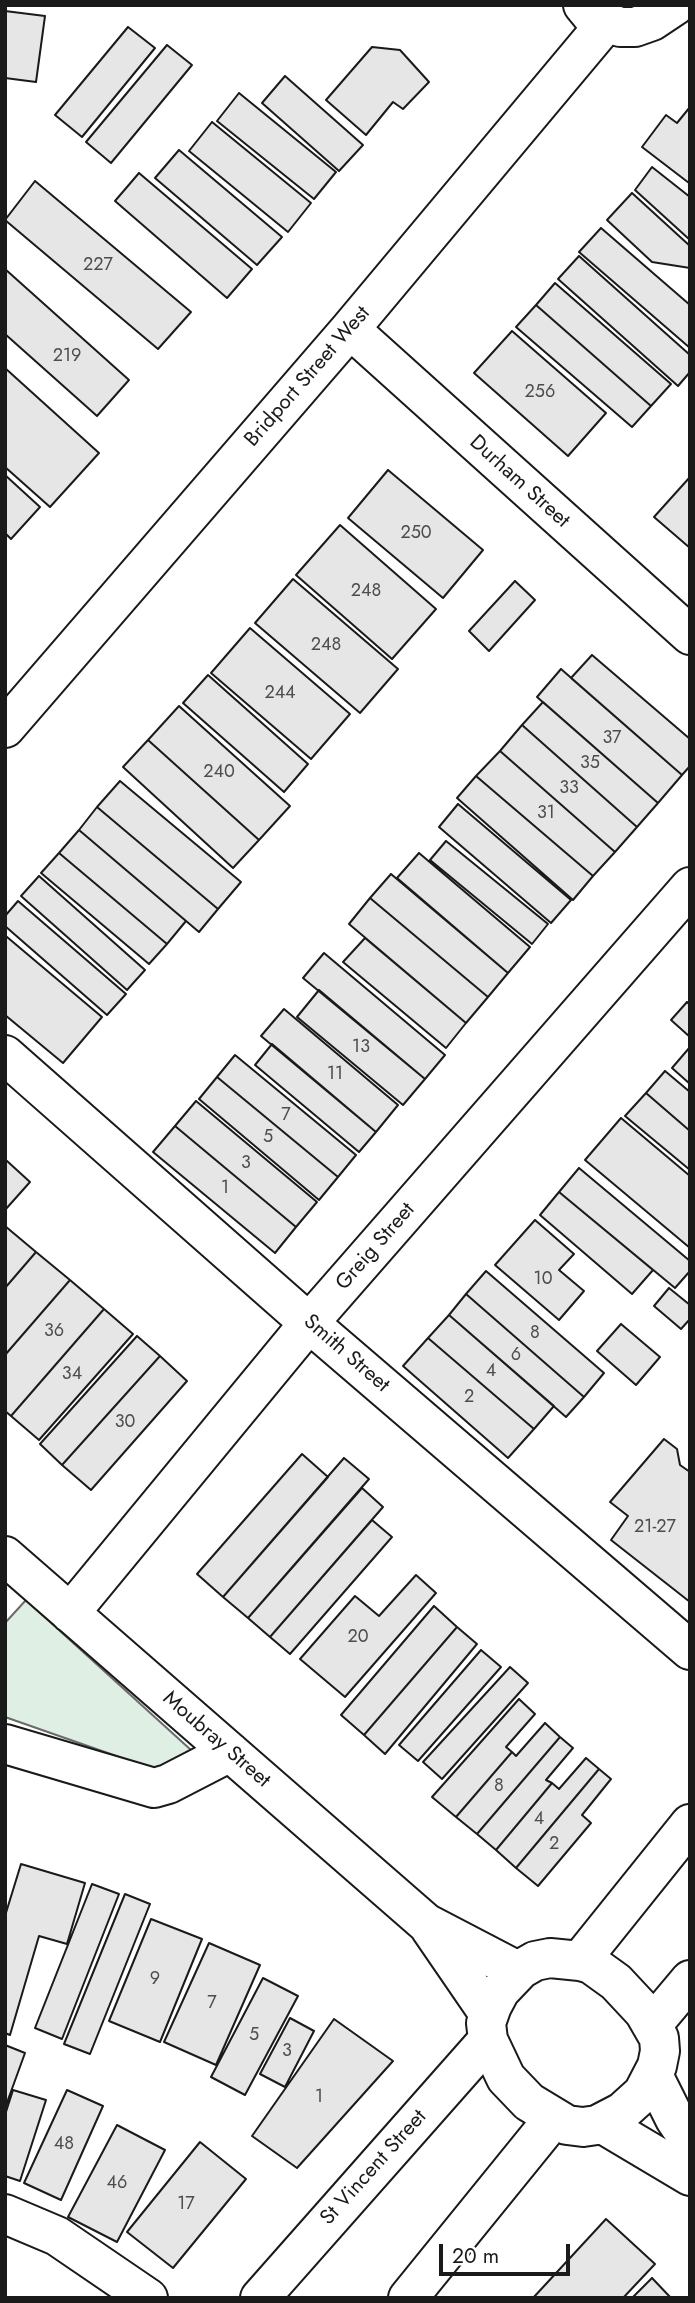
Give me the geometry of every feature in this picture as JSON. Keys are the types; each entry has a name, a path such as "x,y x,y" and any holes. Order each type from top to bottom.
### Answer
{"street":[{"path":"595,14 620,27 635,27 652,21 676,5"},
{"name":"Bridport Street West","path":"5,728 350,329 595,14"},
{"name":"Durham Street","path":"350,329 690,635"},
{"name":"Greig Street","path":"70,1613 309,1323 690,887"},
{"name":"Smith Street","path":"5,1055 309,1323 690,1650"},
{"name":"Moubray Street","path":"9,1568 70,1613 426,1923 519,1971"},
{"path":"5,1744 154,1788 177,1780 230,1752"},
{"path":"580,1961 690,1824"},
{"name":"Moubray Street","path":"426,1923 489,2027"},
{"path":"550,1958 591,1964 616,1982 653,2024 659,2038 660,2051 653,2075 633,2105 601,2123 583,2127 567,2125 554,2119 517,2091 499,2066 489,2027 500,1991 519,1971 535,1961 550,1958"},
{"path":"653,2024 690,1980"},
{"name":"St Vincent Street","path":"260,2298 489,2027"},
{"path":"653,2075 675,2119 690,2141"},
{"path":"408,2298 554,2119"},
{"path":"601,2123 690,2176"},
{"path":"5,2214 57,2236 148,2298"}],"green space":[{"path":"26,1600 191,1750 162,1772 5,1717 5,1623"}],"building":[{"path":"5,11 45,16 36,82 5,78"},
{"path":"128,27 155,48 82,137 55,115"},
{"path":"167,45 192,65 111,163 86,142"},
{"path":"372,47 400,50 429,82 403,109 393,102 366,135 326,100"},
{"path":"285,76 363,145 339,171 262,103"},
{"path":"239,93 336,172 314,199 217,121"},
{"path":"690,107 689,183 642,147 666,115 677,123"},
{"path":"212,122 311,203 288,232 189,151"},
{"path":"179,150 282,237 257,265 155,178"},
{"path":"652,167 690,197 690,240 635,190"},
{"path":"139,173 252,269 227,298 115,201"},
{"path":"35,181 191,312 158,349 5,220"},
{"path":"632,193 690,246 690,268 652,262 607,220"},
{"path":"601,228 690,305 690,348 579,252"},
{"path":"579,256 690,355 690,372 678,386 558,279"},
{"path":"5,269 129,380 97,416 5,334"},
{"path":"555,283 671,384 651,406 536,305"},
{"path":"536,305 651,406 632,427 516,327"},
{"path":"512,331 606,413 568,456 474,373"},
{"path":"5,368 99,453 50,507 5,467"},
{"path":"388,470 483,550 443,598 348,518"},
{"path":"5,475 40,507 11,539 5,533"},
{"path":"690,477 690,548 654,517"},
{"path":"340,525 436,609 392,659 296,575"},
{"path":"293,579 398,669 360,713 255,623"},
{"path":"515,581 535,600 489,651 469,631"},
{"path":"250,628 350,714 311,759 211,673"},
{"path":"592,655 690,739 690,766 682,775 571,678"},
{"path":"561,669 682,775 658,803 537,697"},
{"path":"208,675 308,764 284,792 183,703"},
{"path":"543,702 658,803 637,827 522,725"},
{"path":"179,706 290,806 259,840 148,740"},
{"path":"522,725 637,827 615,852 500,751"},
{"path":"148,740 259,840 233,868 123,767"},
{"path":"500,751 615,852 593,876 476,776"},
{"path":"476,776 593,876 573,900 457,798"},
{"path":"120,781 241,882 218,909 97,807"},
{"path":"458,804 571,900 551,923 439,827"},
{"path":"97,807 218,909 199,932 79,830"},
{"path":"79,830 186,921 167,944 59,853"},
{"path":"446,841 548,924 532,944 430,860"},
{"path":"59,853 167,944 149,964 41,873"},
{"path":"419,853 530,947 508,973 397,878"},
{"path":"391,874 508,973 488,997 370,898"},
{"path":"39,876 145,970 127,990 21,896"},
{"path":"370,898 488,997 466,1023 349,924"},
{"path":"18,901 126,994 107,1015 5,926 5,916"},
{"path":"7,937 102,1017 63,1063 5,1015"},
{"path":"365,938 466,1023 446,1048 343,962"},
{"path":"324,953 445,1055 425,1079 303,978"},
{"path":"319,990 425,1079 403,1105 297,1017"},
{"path":"687,1002 690,1005 690,1037 671,1020"},
{"path":"284,1009 398,1105 376,1132 261,1036"},
{"path":"272,1044 376,1132 359,1152 255,1065"},
{"path":"690,1047 690,1084 672,1068"},
{"path":"235,1055 356,1155 338,1177 217,1077"},
{"path":"665,1071 690,1092 690,1131 646,1093"},
{"path":"217,1077 338,1177 319,1200 199,1099"},
{"path":"646,1093 690,1131 690,1170 625,1116"},
{"path":"196,1101 317,1202 296,1227 175,1126"},
{"path":"621,1118 690,1176 690,1248 585,1160"},
{"path":"175,1126 296,1227 275,1253 153,1152"},
{"path":"7,1161 30,1182 5,1210 5,1163"},
{"path":"579,1168 690,1261 690,1271 675,1288 559,1192"},
{"path":"559,1192 653,1270 632,1294 540,1215"},
{"path":"535,1220 574,1254 559,1270 584,1291 559,1320 495,1265"},
{"path":"5,1226 36,1252 5,1288"},
{"path":"36,1252 70,1280 5,1355 5,1288"},
{"path":"486,1271 604,1373 584,1397 466,1294"},
{"path":"70,1280 104,1309 11,1416 5,1411 5,1355"},
{"path":"669,1288 690,1305 690,1319 681,1329 654,1306"},
{"path":"466,1294 584,1397 566,1417 449,1315"},
{"path":"104,1309 133,1334 39,1440 11,1416"},
{"path":"449,1315 554,1406 534,1429 428,1338"},
{"path":"621,1324 660,1357 636,1385 597,1351"},
{"path":"137,1336 160,1356 62,1465 40,1444"},
{"path":"428,1338 534,1429 508,1458 403,1366"},
{"path":"160,1356 187,1381 91,1490 62,1465"},
{"path":"664,1439 677,1449 680,1465 690,1472 690,1602 611,1540 628,1516 610,1502"},
{"path":"302,1454 328,1477 223,1597 197,1574"},
{"path":"344,1458 369,1479 248,1618 223,1597"},
{"path":"362,1488 383,1507 270,1637 248,1618"},
{"path":"372,1520 392,1537 290,1654 270,1637"},
{"path":"416,1575 436,1593 345,1697 300,1659 355,1596 379,1616"},
{"path":"434,1606 457,1627 364,1735 341,1715"},
{"path":"457,1627 477,1644 385,1754 364,1735"},
{"path":"481,1650 501,1667 418,1761 399,1745"},
{"path":"510,1667 528,1683 442,1779 423,1762"},
{"path":"519,1699 535,1714 506,1747 512,1752 456,1817 432,1797"},
{"path":"545,1723 560,1737 477,1834 456,1817 512,1752 516,1756"},
{"path":"560,1737 573,1748 546,1780 552,1783 496,1850 477,1834"},
{"path":"586,1758 599,1769 516,1868 496,1850 552,1783 559,1789"},
{"path":"599,1769 611,1779 582,1815 591,1823 538,1886 516,1868"},
{"path":"21,1864 85,1883 67,1944 39,1936 10,2035 5,2033 5,1916"},
{"path":"92,1884 119,1894 62,2039 35,2028"},
{"path":"125,1894 150,1904 90,2054 64,2044"},
{"path":"151,1919 202,1939 160,2042 109,2021"},
{"path":"209,1943 260,1965 216,2065 164,2042"},
{"path":"263,1978 298,1996 245,2095 211,2077"},
{"path":"290,2018 314,2031 285,2087 260,2074"},
{"path":"334,2019 393,2061 297,2168 252,2136"},
{"path":"5,2045 25,2053 5,2108"},
{"path":"13,2090 46,2100 20,2181 5,2176 5,2115"},
{"path":"67,2090 103,2106 61,2200 24,2183"},
{"path":"117,2125 165,2150 117,2242 68,2217"},
{"path":"200,2142 246,2179 173,2268 127,2232"},
{"path":"606,2219 655,2264 623,2298 533,2298"},
{"path":"652,2278 671,2298 632,2298"}]}
